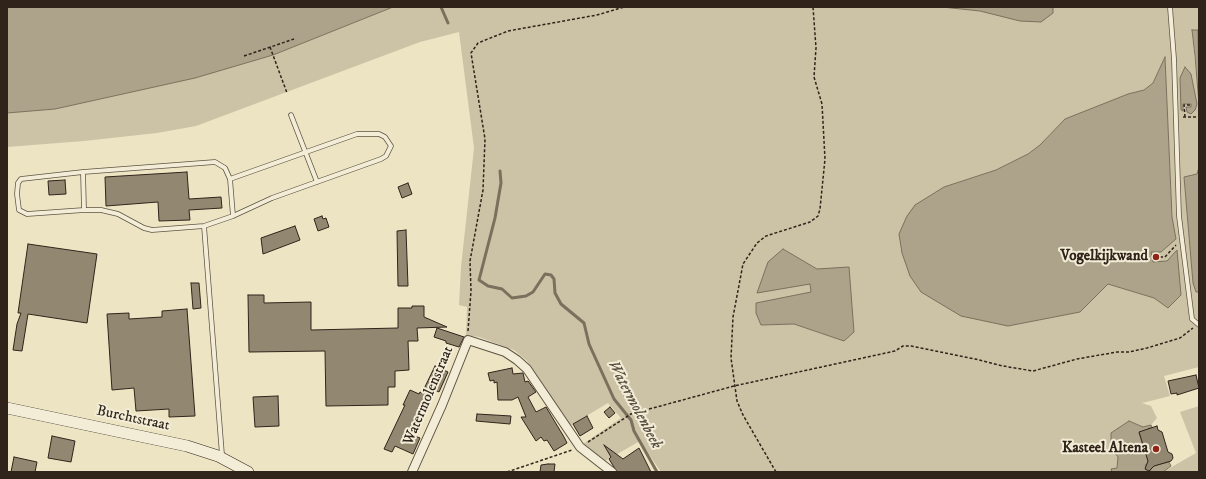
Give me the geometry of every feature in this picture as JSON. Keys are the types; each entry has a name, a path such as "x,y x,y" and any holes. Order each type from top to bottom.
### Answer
{"main road":[{"name":"Burchtstraat","path":"7,408 187,446 222,458 248,472"}],"street":[{"name":"Watermolenstraat","path":"412,472 442,405 468,340 505,352 518,360 526,369 580,447 612,472"}],"lane":[{"path":"1170,7 1176,118 1179,216 1192,319 1198,325"},
{"path":"291,115 317,182"},
{"path":"230,179 364,132 379,134 385,137 391,146 386,156 272,198 233,216 204,226 152,230 144,228 118,214 101,210 27,214 19,210 17,194 18,183 21,179 83,172 215,162 225,168 230,179 233,216"},
{"path":"83,172 84,210"},
{"path":"204,226 222,458"}],"path":[{"path":"468,340 471,291 470,261 482,190 485,139 471,53 478,43 508,31 597,15 624,7"},
{"path":"776,472 742,415 737,401 732,364 733,317 743,264 748,254 757,243 766,236 810,222 818,216 820,209 825,159 822,104 814,77 816,48 812,7"},
{"path":"244,56 294,39"},
{"path":"270,47 287,93"},
{"path":"1185,117 1184,105 1190,105"},
{"path":"1176,118 1199,117"},
{"path":"1160,257 1165,257 1170,250 1182,240"},
{"path":"507,472 580,447 631,414 734,386 895,351 903,346 911,346 1033,371 1077,359 1147,348 1180,338 1198,325"}],"shaded area":[{"path":"7,7 393,7 273,55 195,78 55,109 7,113"},
{"path":"393,7 942,7 980,11 1053,13 1053,7 1199,7 1199,50 1198,30 1192,31 1199,104 1199,167 1197,174 1184,178 1193,283 1196,292 1199,292 1199,367 1164,376 1170,396 1142,403 1151,406 1157,418 1151,425 1143,427 1129,421 1111,448 1118,457 1117,468 1111,469 1112,472 661,472 640,441 605,461 583,444 621,418 608,403 568,427 527,361 514,350 479,337 466,335 467,307 459,305 461,267 474,148 459,32 420,42 196,126 157,133 7,147 7,113 55,109 195,78 273,55","holes":["1165,57 1172,217 1176,239 1161,252 1151,252 1152,262 1167,261 1177,251 1168,308 1154,298 1108,284 1080,312 1008,326 915,206 944,187 996,170 1028,154 1040,145 1065,119 1128,94 1144,90 1153,83","1191,74 1197,104 1195,110 1187,112 1186,107 1192,107 1191,104 1183,104","783,249 817,269 844,341 794,324 761,325 756,303 811,292 810,284"]},
{"path":"942,7 1053,7 1053,13 1041,22 1020,21 980,11"},
{"path":"1192,30 1198,30 1199,104 1195,56"},
{"path":"1165,57 1172,217 1176,239 1161,252 1151,252 1153,262 1167,261 1177,250 1181,295 1168,308 1154,298 1108,284 1080,312 1008,326 961,316 921,292 910,276 902,253 899,234 907,216 915,205 944,187 996,170 1028,154 1040,145 1065,119 1128,94 1144,90 1153,83"},
{"path":"1185,67 1191,74 1197,104 1195,110 1191,114 1187,112 1186,107 1191,107 1191,104 1183,104 1183,111 1181,110 1180,78"},
{"path":"1199,167 1199,292 1196,292 1193,283 1184,177 1197,174"},
{"path":"783,249 817,269 849,267 854,332 844,341 794,324 761,325 756,313 756,303 811,292 810,284 757,293 768,262"},
{"path":"1199,406 1199,472 1163,472 1196,453 1180,412"},
{"path":"1129,421 1143,427 1151,425 1152,427 1139,433 1149,463 1145,465 1146,469 1150,471 1153,466 1169,462 1171,466 1163,472 1112,472 1111,469 1117,468 1118,457 1111,448 1111,433"}],"building":[{"path":"187,172 189,199 221,197 222,208 189,210 190,220 159,221 158,202 106,206 105,177"},
{"path":"65,180 66,194 49,195 48,181"},
{"path":"408,183 412,194 402,198 398,187"},
{"path":"322,216 323,219 326,218 329,227 318,231 314,219"},
{"path":"295,226 300,240 263,254 261,238"},
{"path":"406,230 408,286 398,286 397,231"},
{"path":"28,244 97,254 87,323 28,314 22,351 13,350 17,324 21,313 18,313"},
{"path":"191,283 199,283 201,308 193,309"},
{"path":"248,295 264,295 264,303 311,302 311,330 398,328 398,308 412,308 412,306 424,306 424,317 447,327 417,328 418,341 408,341 409,370 395,371 395,387 388,387 388,405 326,406 325,351 249,352"},
{"path":"187,309 195,416 169,417 169,409 136,411 134,388 112,390 107,314 129,313 129,319 162,317 162,311"},
{"path":"437,328 464,337 459,347 434,337"},
{"path":"435,366 448,372 439,392 433,389 412,433 412,435 420,438 413,454 395,446 392,452 384,449 405,405 403,405 410,390 419,394 420,392 422,393"},
{"path":"512,368 513,374 523,373 525,382 528,381 536,392 528,397 536,412 546,407 564,437 567,443 554,451 547,440 544,441 541,437 536,441 521,417 526,417 518,397 512,400 498,400 497,382 494,383 494,380 490,381 488,373"},
{"path":"1196,375 1199,388 1177,395 1177,393 1171,394 1168,381"},
{"path":"278,396 279,426 255,427 253,397"},
{"path":"610,407 615,413 609,418 604,412"},
{"path":"477,414 511,416 510,424 476,421"},
{"path":"587,416 593,428 580,436 573,424"},
{"name":"Kasteel Altena","path":"1157,426 1158,430 1162,432 1168,452 1172,454 1173,458 1171,461 1154,466 1149,471 1145,469 1148,461 1139,432"},
{"path":"52,436 75,441 71,462 48,458"},
{"path":"604,445 623,459 639,448 651,472 617,472 609,459 611,457"},
{"path":"14,457 37,462 35,472 11,472"},
{"path":"555,464 554,472 540,472 541,465"}],"waterway":[{"name":"Watermolenbeek","path":"441,7 448,23"},
{"name":"Watermolenbeek","path":"500,171 501,183 495,218 479,280 488,286 502,289 512,298 526,296 533,292 545,274 551,275 554,279 555,293 561,304 584,323 589,344 614,399 631,420 634,431 657,472"}],"place":[{"name":"Vogelkijkwand","path":"1156,257"},
{"name":"Kasteel Altena","path":"1156,449"}]}
